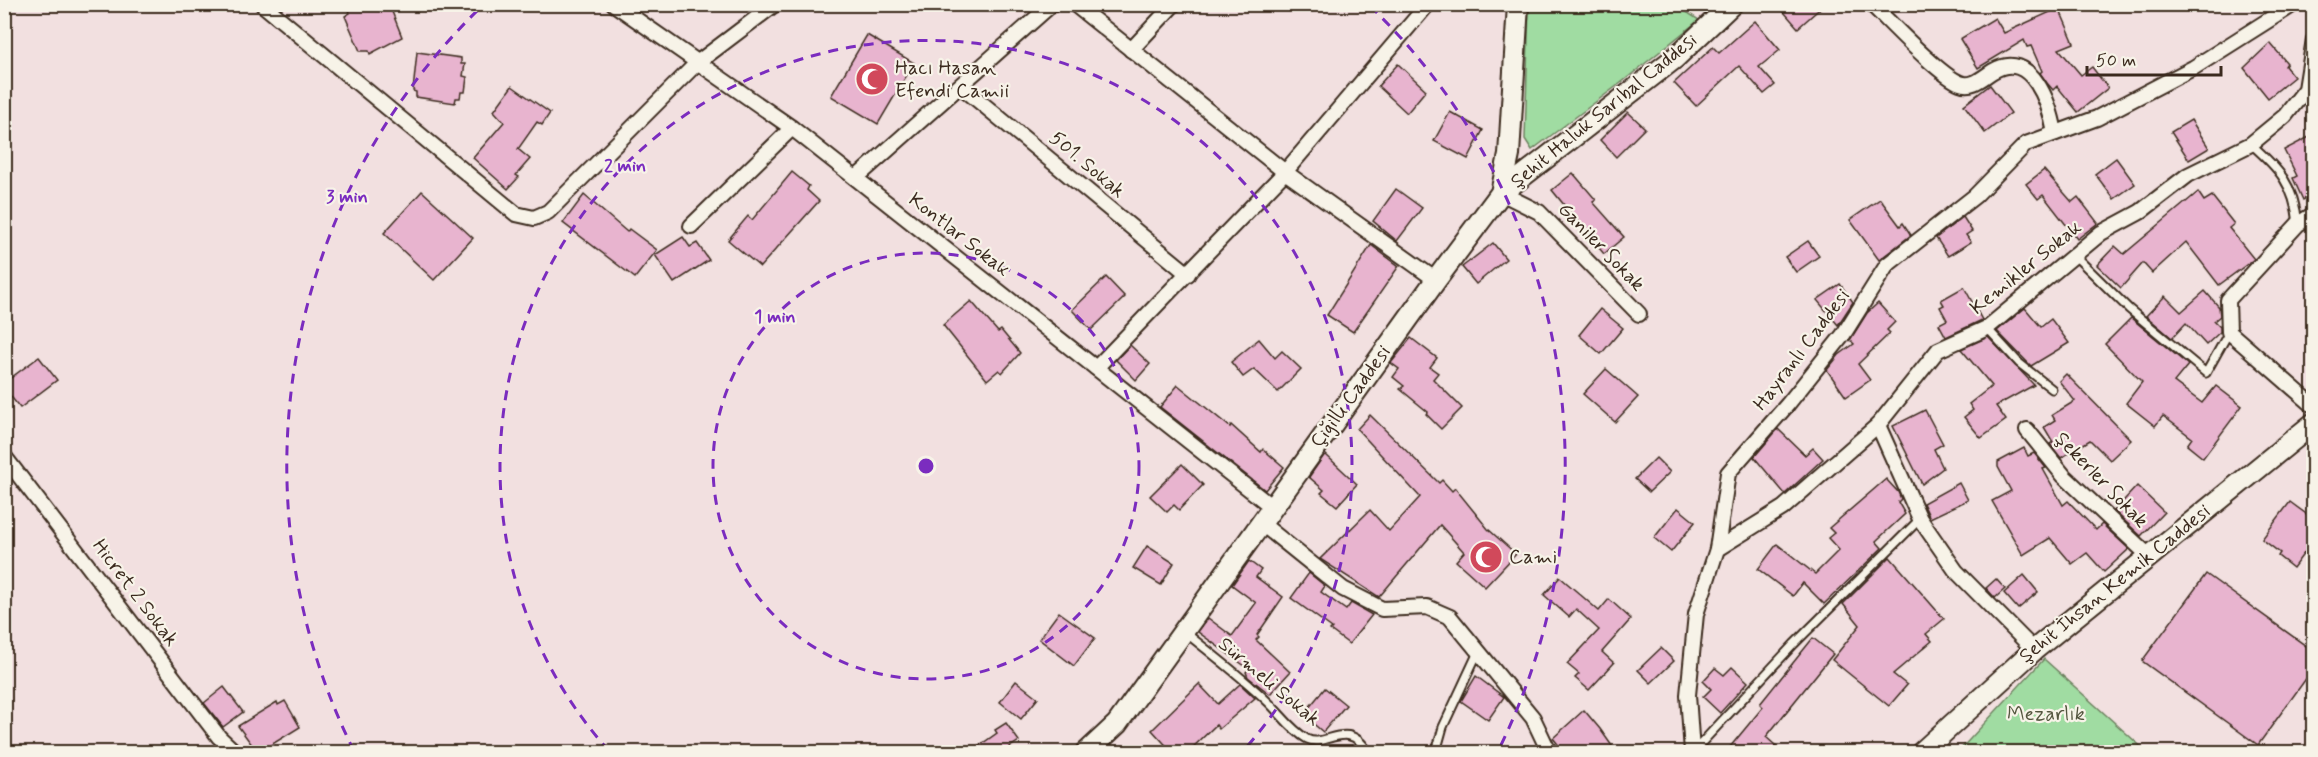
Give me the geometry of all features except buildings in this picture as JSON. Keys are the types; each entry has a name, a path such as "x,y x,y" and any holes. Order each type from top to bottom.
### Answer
{"main road":[{"name":"Çiğilli Caddesi","path":"1087,753 1117,724 1501,193 1509,155 1518,4"},
{"name":"Şehit Haluk Sarıbal Caddesi","path":"1501,193 1675,58 1732,4"},
{"name":"Şehit İhsan Kemik Caddesi","path":"1922,753 2034,650 2313,423"}],"street":[{"path":"262,4 516,214 528,218 548,212 697,63 775,4"},
{"name":"Kontlar Sokak","path":"614,4 792,128 1096,368 1266,515 1343,589 1382,609 1427,606 1450,616 1533,718 1549,753"},
{"path":"856,178 962,87 1052,4"},
{"path":"1074,4 1285,172 1436,280"},
{"path":"1131,50 1174,4"},
{"path":"1096,368 1285,172 1428,4"},
{"path":"1870,4 1944,72 1964,85 1973,84 2004,66 2013,65 2025,71 2043,91 2049,104 2055,133"},
{"name":"Hayranlı Caddesi","path":"1693,753 1688,695 1696,614 1717,549 1728,473 1788,404 1843,335 1887,265 1975,196 2026,144 2097,118 2193,68 2294,4"},
{"name":"Kemikler Sokak","path":"1717,549 1783,508 1878,425 1938,350 1987,328 2101,233 2140,212 2188,175 2251,144 2285,116 2306,89 2313,39"},
{"name":"501. Sokak","path":"962,87 1188,274"},
{"path":"692,226 792,128"},
{"name":"Ganiler Sokak","path":"1501,193 1539,212 1639,314"},
{"path":"2313,214 2298,224 2228,300 2229,332 2313,406"},
{"path":"1878,425 1920,519 1956,571 2034,650"},
{"name":"Şekerler Sokak","path":"2027,430 2064,476 2149,556"},
{"name":"Hicret 2 Sokak","path":"4,456 219,737 235,753"}],"lane":[{"path":"2251,144 2273,164 2287,183 2294,197 2298,224"},
{"path":"2074,255 2160,336 2206,372 2229,332"},
{"path":"1987,328 2019,363 2052,389"},
{"path":"1693,753 1794,644 1920,519"},
{"name":"Sürmeli Sokak","path":"1184,632 1246,682 1310,741 1344,735 1355,739 1368,753"},
{"path":"1436,753 1443,727 1478,652"}],"green space":[{"path":"1529,5 1676,5 1699,20 1532,150 1525,139"},
{"name":"Mezarlık","path":"2044,659 2147,752 1958,752"}],"place":[{"name":"Hacı Hasan Efendi Camii","path":"872,79"},
{"name":"Cami","path":"1486,557"}]}
